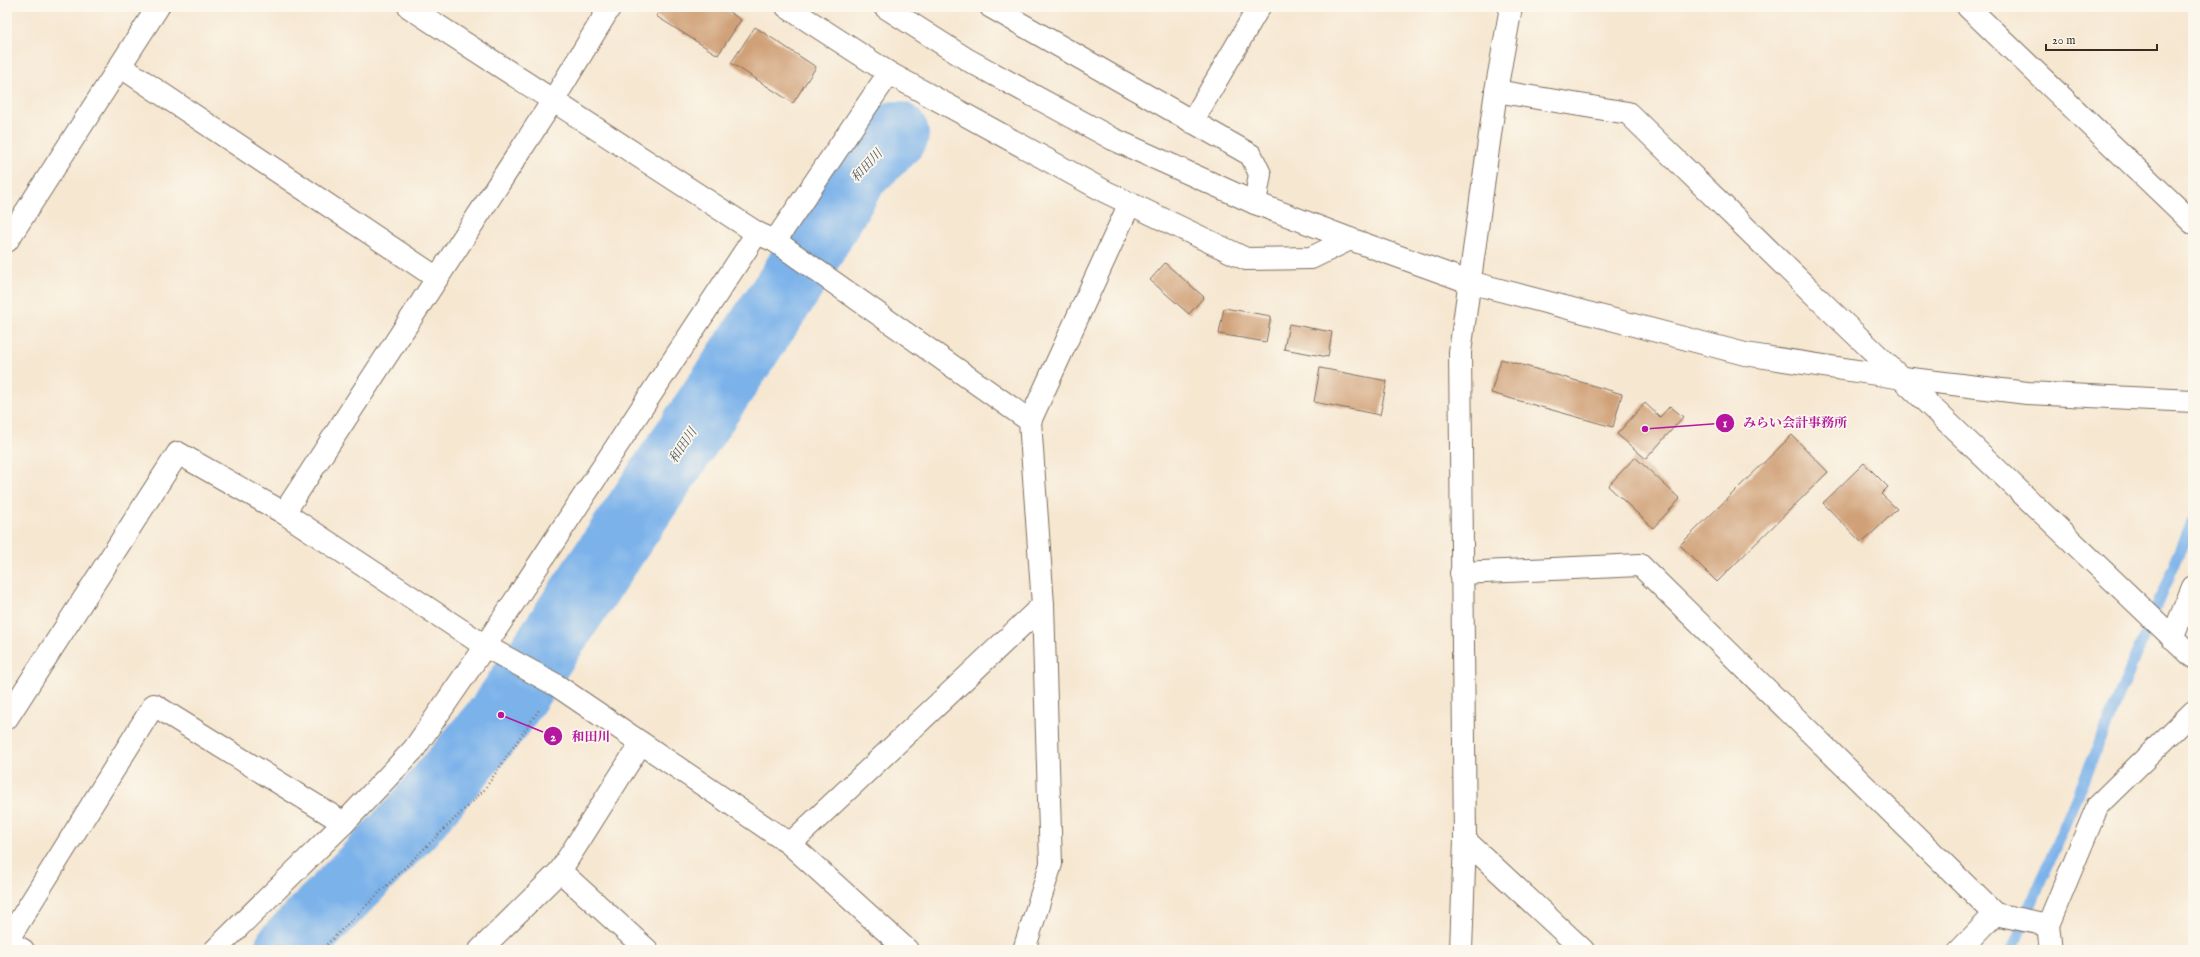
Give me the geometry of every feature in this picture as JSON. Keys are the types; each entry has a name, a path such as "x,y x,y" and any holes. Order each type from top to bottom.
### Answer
{"street":[{"path":"7,241 158,7"},
{"path":"409,7 770,239 1030,421"},
{"path":"284,513 436,278 554,100 610,7"},
{"path":"787,7 889,73 1106,192 1246,259 1311,258 1350,240"},
{"path":"885,7 968,60 1114,139 1255,203 1350,240 1469,282 1745,354 1903,378 2027,393 2193,401"},
{"path":"991,7 1016,13 1192,122 1251,155 1260,174 1255,203"},
{"path":"1192,122 1259,7"},
{"path":"1461,950 1465,840 1461,573 1460,352 1496,91 1511,7"},
{"path":"1968,7 2193,223"},
{"path":"120,66 436,278"},
{"path":"215,950 344,823 414,749 770,239 889,73"},
{"path":"1496,91 1628,113 2193,657"},
{"path":"1024,950 1051,864 1043,605 1030,421 1130,203"},
{"path":"7,718 178,453 284,513 486,646 511,658 556,685 790,844 907,950"},
{"path":"1461,573 1640,565 2000,915 2048,925"},
{"path":"2172,638 2193,587"},
{"path":"790,844 1043,605"},
{"path":"23,950 7,940 154,705 344,823"},
{"path":"2051,950 2048,925 2098,805 2193,712"},
{"path":"480,950 560,870 641,743"},
{"path":"1465,840 1584,950"},
{"path":"560,870 647,950"},
{"path":"1960,950 2000,915"}],"path":[{"path":"321,950 484,790 556,685"}],"building":[{"path":"662,7 722,7 741,20 718,55 656,16"},
{"path":"755,27 816,67 793,103 731,63"},
{"path":"1165,263 1204,297 1189,314 1150,280"},
{"path":"1224,308 1271,316 1266,342 1219,334"},
{"path":"1289,324 1332,332 1328,357 1284,349"},
{"path":"1501,359 1622,394 1613,427 1491,393"},
{"path":"1320,368 1387,381 1380,415 1314,402"},
{"path":"1645,403 1660,417 1670,406 1683,417 1646,459 1617,434"},
{"path":"1792,435 1828,472 1717,582 1680,545"},
{"path":"1635,457 1680,499 1653,528 1608,486"},
{"path":"1864,463 1888,487 1881,494 1897,509 1862,543 1823,503"}],"waterway":[{"name":"和田川","path":"287,950 411,822 501,715 792,281 855,174 896,134"},
{"path":"2012,950 2193,520"}],"place":[{"name":"みらい会計事務所","path":"1645,429"},
{"name":"和田川","path":"501,715"}]}
